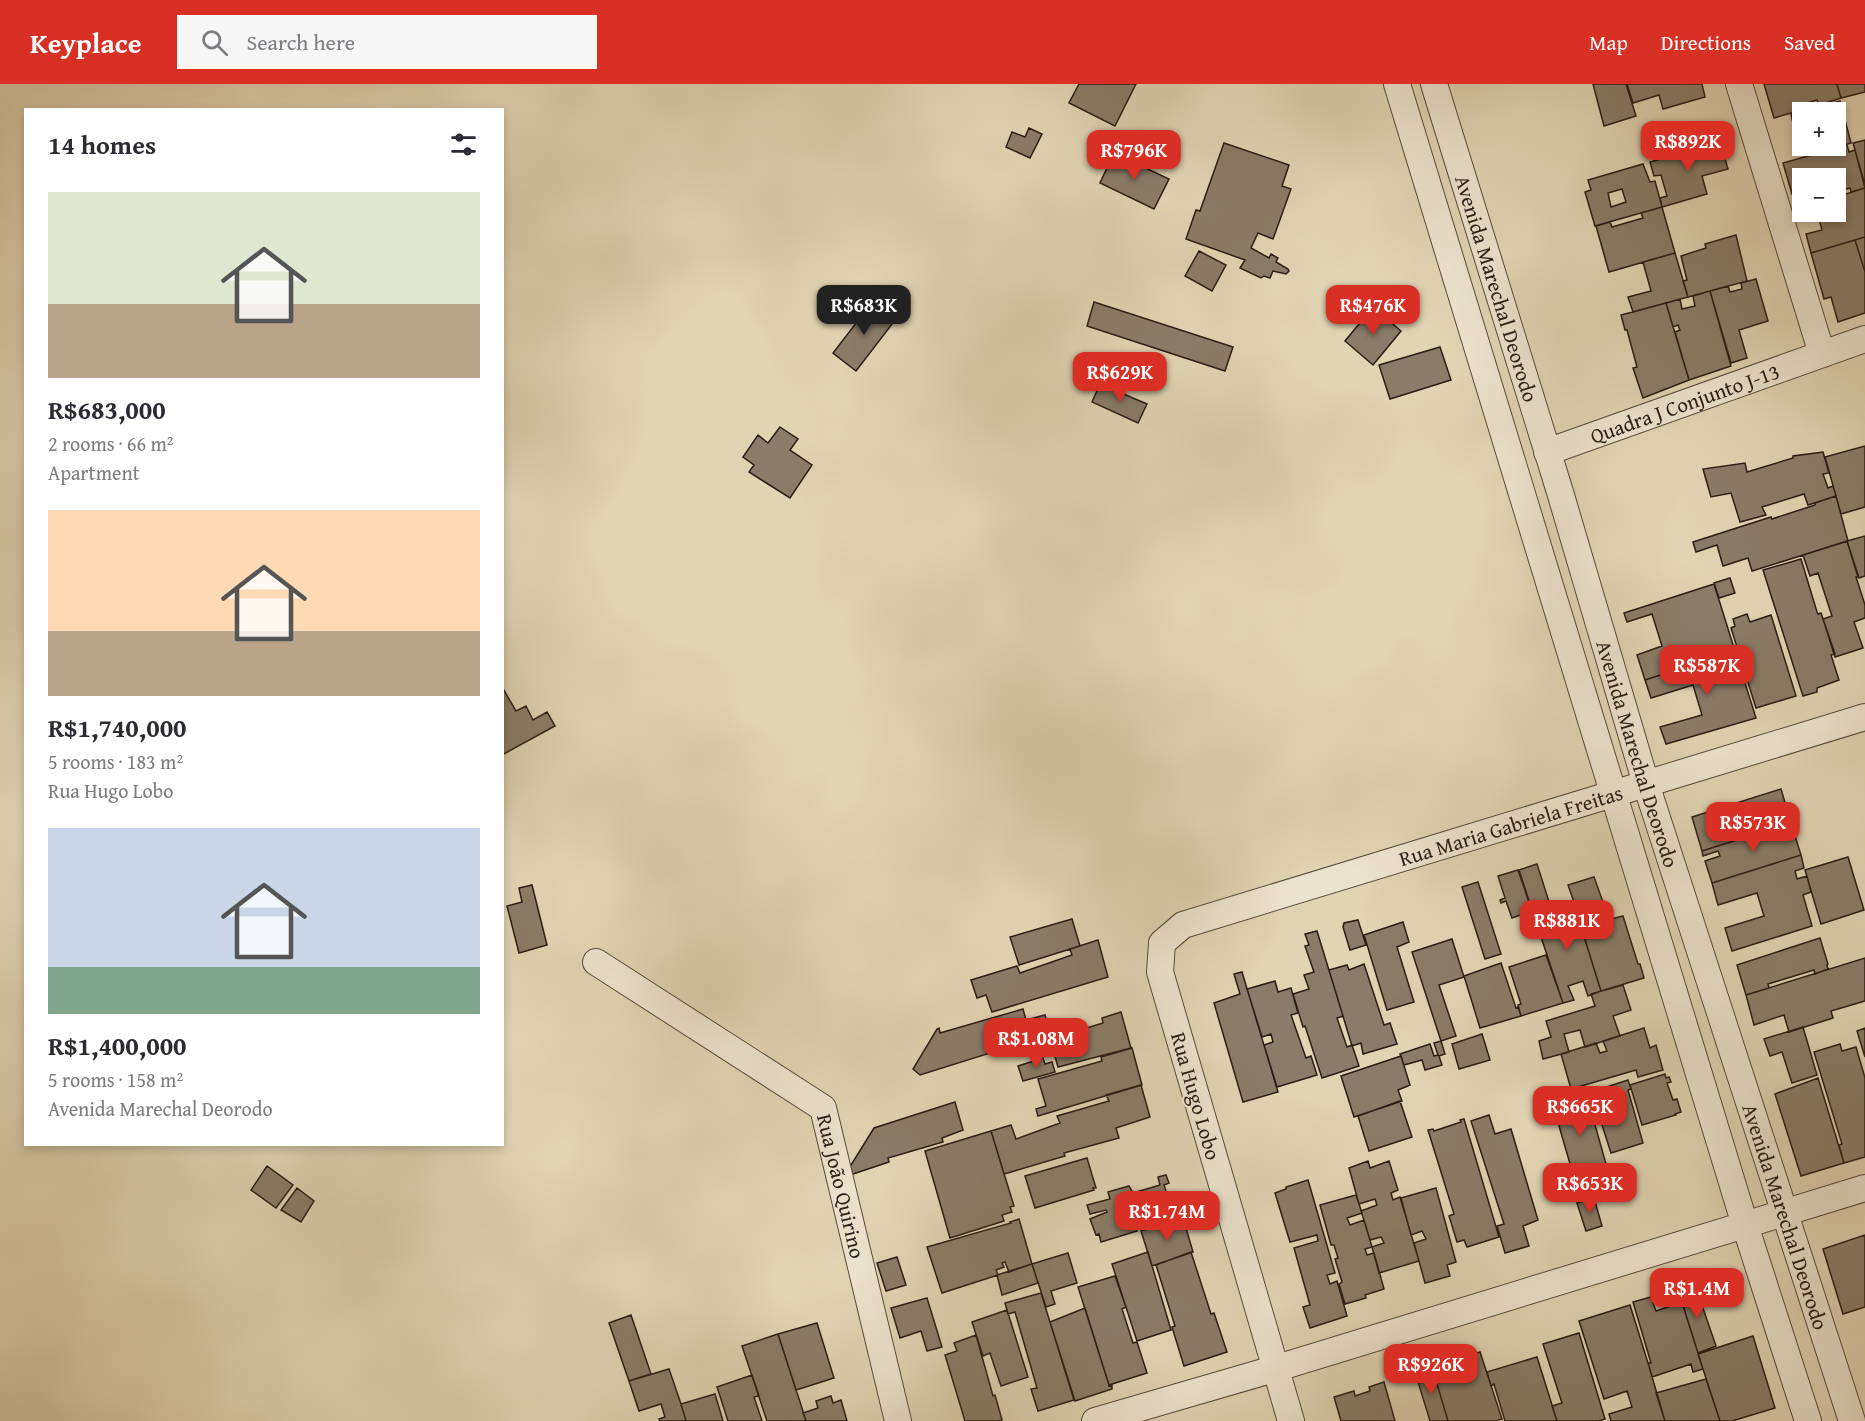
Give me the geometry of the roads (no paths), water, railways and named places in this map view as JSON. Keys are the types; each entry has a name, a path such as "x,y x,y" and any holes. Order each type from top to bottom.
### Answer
{"street":[{"name":"Avenida Marechal Deorodo","path":"1397,84 1745,1225 1808,1421"},
{"name":"Avenida Marechal Deorodo","path":"1434,84 1646,784 1852,1421"},
{"path":"1739,84 1822,354"},
{"name":"Quadra J Conjunto J-13","path":"1547,452 1865,339"},
{"name":"Rua Maria Gabriela Freitas","path":"1162,943 1183,925 1865,717"},
{"name":"Rua Hugo Lobo","path":"1162,943 1160,972 1291,1421"},
{"name":"Rua João Quirino","path":"596,963 823,1108 898,1421"},
{"path":"1095,1421 1274,1369 1865,1188"}]}
